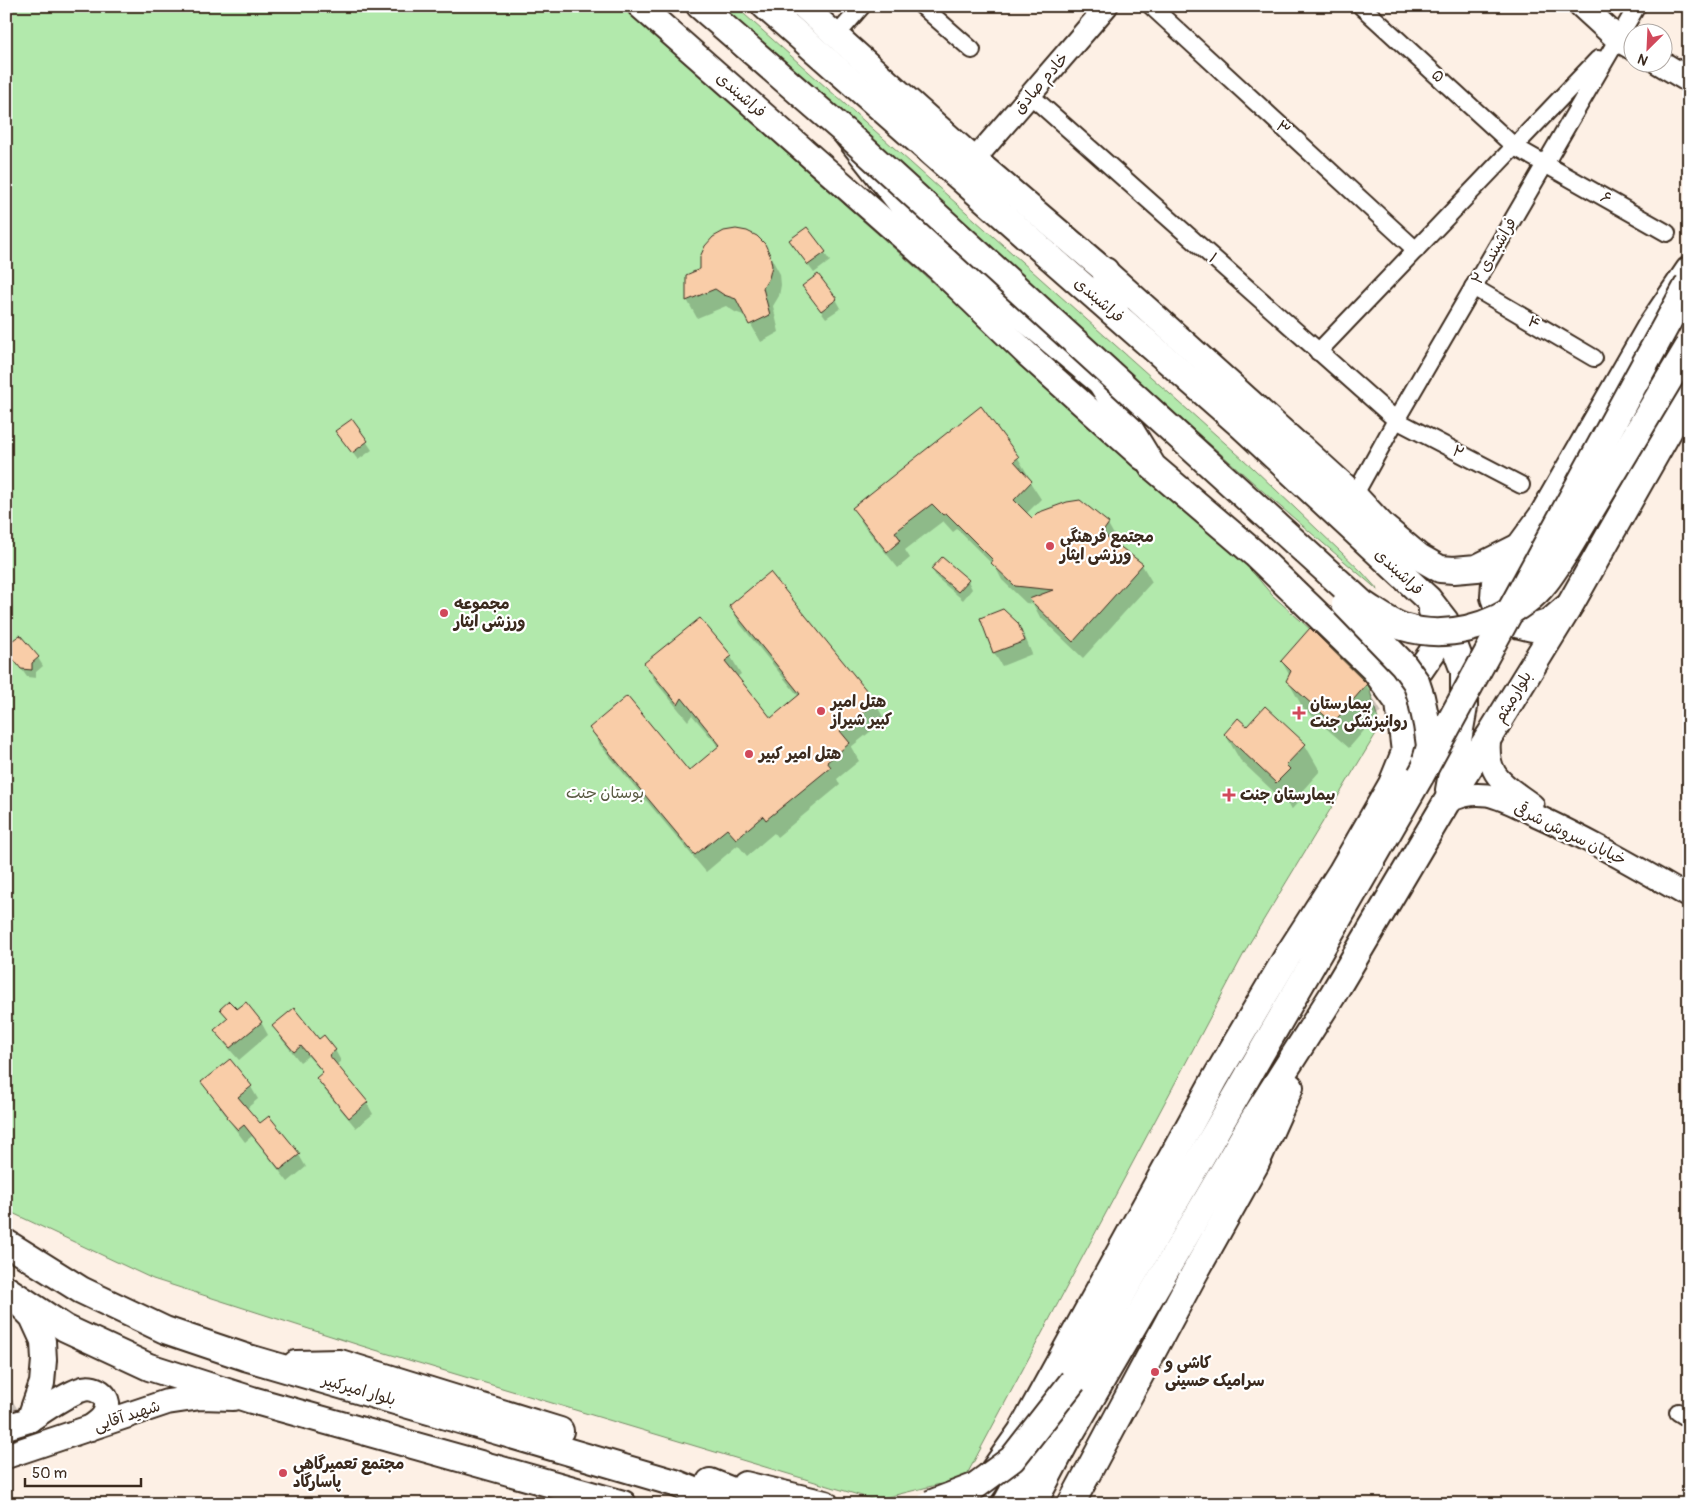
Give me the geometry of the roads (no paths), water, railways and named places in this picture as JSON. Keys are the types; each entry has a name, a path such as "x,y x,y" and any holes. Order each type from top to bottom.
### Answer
{"main road":[{"name":"فراشبندی","path":"640,6 939,269 1028,355 1152,467"},
{"path":"700,6 845,132 1363,604 1401,627 1427,633 1465,630 1485,624 1527,601 1553,571 1689,346"},
{"name":"فراشبندی","path":"765,6 1242,426 1428,599 1445,620 1464,671 1464,707 1446,803"},
{"name":"فراشبندی","path":"803,6 974,160 1105,271 1300,447"},
{"path":"1582,6 1622,40"},
{"path":"1672,70 1689,80"},
{"path":"845,132 908,212 965,268 1099,379 1353,612 1404,664 1416,682 1427,726 1430,746 1421,775"},
{"path":"1570,605 1550,622 1532,628 1520,625 1508,619 1498,608 1494,597 1495,582 1542,516 1651,326 1689,270"},
{"path":"1105,271 1116,314"},
{"path":"1006,1504 1072,1381 1421,775 1689,283"},
{"path":"970,1504 1020,1432 1215,1079 1288,955 1342,871 1392,784 1404,752 1399,703 1374,669 1255,554 1152,467 1099,379"},
{"name":"بلوارمیثم","path":"1332,996 1446,803 1570,605 1689,394"},
{"path":"1242,426 1300,447 1354,496 1383,527 1419,557 1440,569 1477,568 1522,545"},
{"path":"1374,669 1398,676 1420,670 1433,651 1439,630 1428,599"},
{"path":"1033,1504 1065,1443 1247,1130 1332,996"},
{"path":"1071,1504 1194,1274 1255,1165 1332,996"},
{"name":"بلوار امیرکبیر","path":"6,1243 81,1290 165,1330 276,1366 683,1478 727,1504"},
{"path":"6,1290 65,1328 149,1367 252,1400 623,1504"},
{"path":"6,1290 32,1317 43,1341 42,1383 29,1420"},
{"path":"276,1366 340,1363 493,1409 759,1504"},
{"path":"930,1504 974,1487 1012,1459 1072,1381"},
{"path":"6,1427 29,1420 80,1389 91,1388 101,1392 107,1401 107,1410 102,1419 90,1428"},
{"name":"شهید آقایی","path":"6,1456 176,1401 201,1397 252,1400"},
{"path":"683,1478 765,1504"},
{"path":"683,1478 825,1504"}],"street":[{"path":"836,36 862,6"},
{"path":"922,6 972,50"},
{"name":"خادم صادق","path":"974,160 1107,6"},
{"name":"۳","path":"1151,6 1416,250"},
{"name":"۵","path":"1362,6 1515,147 1546,163"},
{"name":"۲ فراشبندی","path":"1631,22 1636,6"},
{"path":"1318,352 1515,147 1622,46"},
{"name":"۲ فراشبندی","path":"1354,496 1396,420 1546,163 1622,48"},
{"name":"۱","path":"1030,95 1396,420"},
{"name":"۶","path":"1546,163 1666,233"},
{"name":"۴","path":"1473,287 1594,358"},
{"name":"۲","path":"1396,420 1521,485"},
{"path":"1490,735 1488,751 1490,765 1498,778 1568,829"},
{"name":"خیابان سروش شرقی","path":"1446,803 1458,797 1471,794 1488,795 1568,829 1689,897"}],"place":[{"name":"مجتمع فرهنگی ورزشی ایثار","path":"1050,546"},
{"name":"مجموعه ورزشی ایثار","path":"444,613"},
{"name":"هتل امیر کبیر شیراز","path":"821,711"},
{"name":"بیمارستان روانپزشکی جنت","path":"1299,713"},
{"name":"هتل امیر کبیر","path":"749,754"},
{"name":"بیمارستان جنت","path":"1229,795"},
{"name":"کاشی و سرامیک حسینی","path":"1155,1372"},
{"name":"مجتمع تعمیرگاهی پاسارگاد","path":"283,1473"}],"park label":[{"name":"بوستان جنت","path":"605,793"}]}
